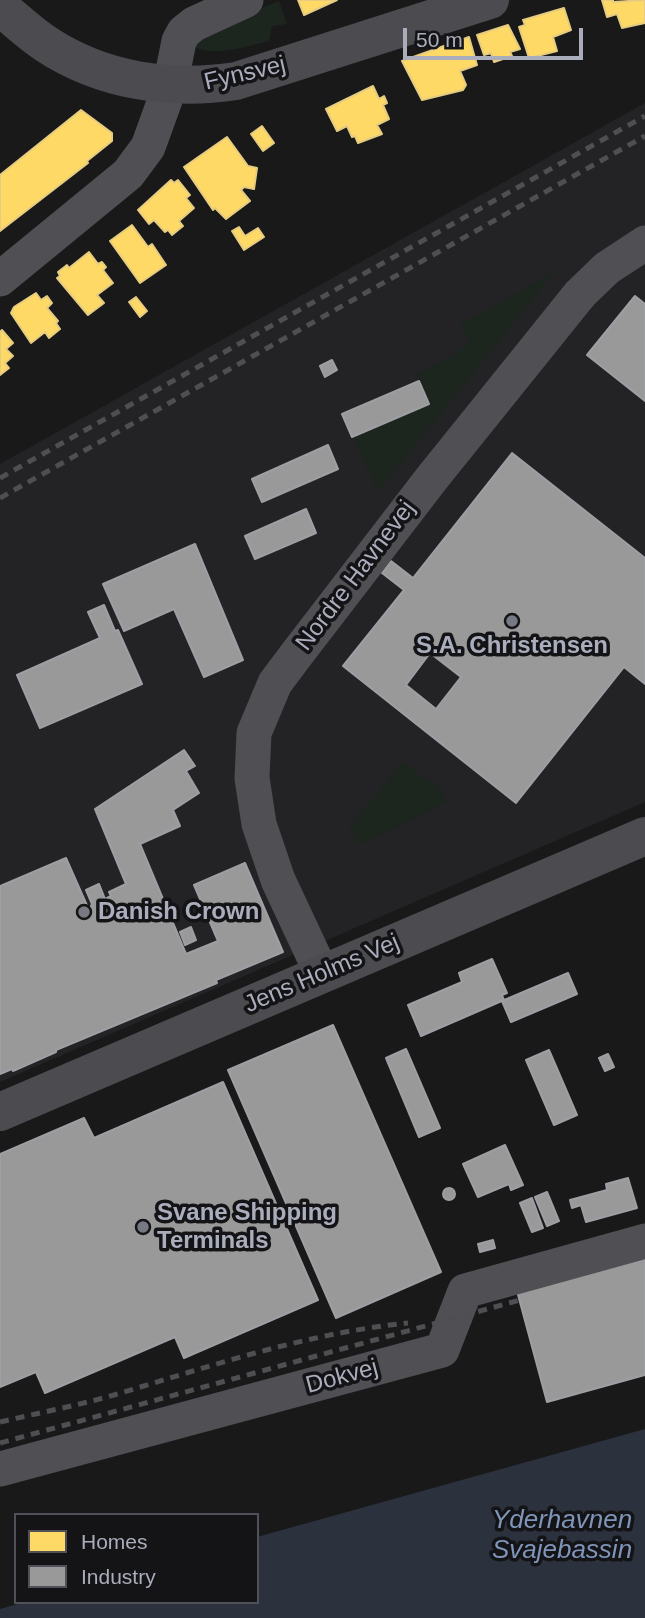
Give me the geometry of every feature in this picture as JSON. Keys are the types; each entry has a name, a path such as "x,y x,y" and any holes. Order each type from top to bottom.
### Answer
{"main road":[{"name":"Fynsvej","path":"170,86 203,86 236,81 490,0"},
{"path":"0,7 36,37 67,57 123,77 170,86"},
{"name":"Jens Holms Vej","path":"0,1112 645,836"}],"street":[{"path":"170,86 179,41 184,32 194,24 246,0"},
{"name":"Fynsvej","path":"0,279 128,174 148,147 170,86"},
{"name":"Nordre Havnevej","path":"322,974 278,880 259,824 251,778 254,733 275,683 432,478 580,294 607,268 645,243"},
{"name":"Dokvej","path":"0,1469 442,1350 465,1292 645,1241"}],"shaded area":[{"path":"279,1 287,24 272,26 269,41 219,51 199,49 191,45 199,34"},
{"path":"645,103 645,802 0,1082 0,464"},
{"path":"555,272 378,492 352,437 428,404 416,375 467,346 469,341 460,325"},
{"path":"402,763 441,788 447,802 360,845 349,827"}],"water":[{"name":"Yderhavnen Svajebassin","path":"645,1429 645,1618 0,1618 0,1609 18,1604 259,1604 259,1536"}],"building: Homes":[{"path":"298,0 337,0 304,15"},
{"path":"602,0 645,0 645,23 622,28 617,14 607,17"},
{"path":"564,8 571,30 553,37 557,51 529,58 519,27 525,25 523,20"},
{"path":"508,25 520,49 510,52 512,56 494,62 491,53 484,55 477,35"},
{"path":"469,37 477,65 460,71 466,85 463,90 422,100 402,61"},
{"path":"373,86 379,99 384,96 387,103 383,105 389,119 377,125 382,134 358,143 347,126 337,131 326,109"},
{"path":"81,110 112,133 112,141 87,161 88,163 0,231 0,175"},
{"path":"262,126 274,143 263,151 251,134"},
{"path":"227,137 248,166 257,168 254,189 244,187 241,190 250,201 226,219 215,208 213,210 184,167"},
{"path":"171,180 174,183 178,180 190,195 186,198 194,208 179,221 183,226 172,235 168,230 165,232 154,220 149,224 138,210"},
{"path":"132,225 148,247 152,244 166,265 140,283 110,241"},
{"path":"239,227 245,236 258,228 264,237 244,250 232,231"},
{"path":"89,252 98,264 102,262 106,267 103,270 113,283 97,295 104,303 88,315 57,278 60,276 58,272 67,265 69,268"},
{"path":"36,293 41,300 47,296 52,303 47,308 58,321 56,323 60,329 49,338 45,332 31,343 11,313 14,307"},
{"path":"136,297 147,311 140,317 129,302"},
{"path":"2,330 13,343 6,349 13,356 5,363 9,368 0,375 0,332"}],"building: Industry":[{"path":"635,296 645,304 645,401 587,355"},
{"path":"332,360 337,370 325,377 320,366"},
{"path":"419,381 429,404 352,437 342,414"},
{"path":"328,445 338,469 262,502 252,479"},
{"name":"S.A. Christensen","path":"512,453 645,558 645,684 624,667 516,803 343,666 404,590 382,573 391,561 413,578","holes":["430,653 461,677 436,709 406,685"]},
{"path":"306,509 316,533 255,559 245,536"},
{"path":"195,544 243,660 204,677 174,609 124,631 103,584"},
{"path":"104,605 142,684 40,728 17,675 100,638 88,612"},
{"name":"Danish Crown","path":"184,750 195,766 186,771 199,793 173,810 180,826 140,844 186,954 218,941 194,885 245,863 283,952 13,1071 12,1069 0,1074 0,886 66,858 89,910 92,904 86,890 99,884 105,899 111,896 109,892 126,884 95,809"},
{"path":"191,927 196,940 185,945 180,932"},
{"path":"492,959 507,993 502,995 504,1000 421,1036 408,1005 462,982 459,973"},
{"path":"568,973 577,994 511,1022 502,1001"},
{"path":"333,1025 441,1272 336,1318 228,1070"},
{"path":"406,1049 440,1128 419,1137 386,1058"},
{"path":"549,1050 577,1115 554,1125 526,1060"},
{"path":"608,1054 614,1067 605,1071 599,1058"},
{"name":"Svane Shipping Terminals","path":"223,1082 318,1300 184,1358 175,1337 45,1393 36,1372 0,1387 0,1154 84,1118 94,1138"},
{"path":"505,1145 523,1185 511,1190 509,1184 478,1197 463,1164"},
{"path":"628,1178 637,1208 586,1222 581,1205 572,1208 570,1200 607,1190 606,1184"},
{"path":"444,1189 454,1189 454,1199 444,1199"},
{"path":"547,1192 559,1221 547,1226 535,1197"},
{"path":"532,1198 543,1228 532,1232 520,1203"},
{"path":"493,1240 495,1248 480,1252 478,1244"},
{"path":"645,1256 645,1375 547,1402 517,1291"}],"railway":[{"path":"0,478 645,116"},
{"path":"0,498 645,136"},
{"path":"0,1443 520,1300"},
{"path":"0,1422 100,1399 223,1362 333,1334 408,1323"}],"place":[{"name":"S.A. Christensen","path":"512,621"},
{"name":"Danish Crown","path":"84,912"},
{"name":"Svane Shipping Terminals","path":"143,1227"}]}
